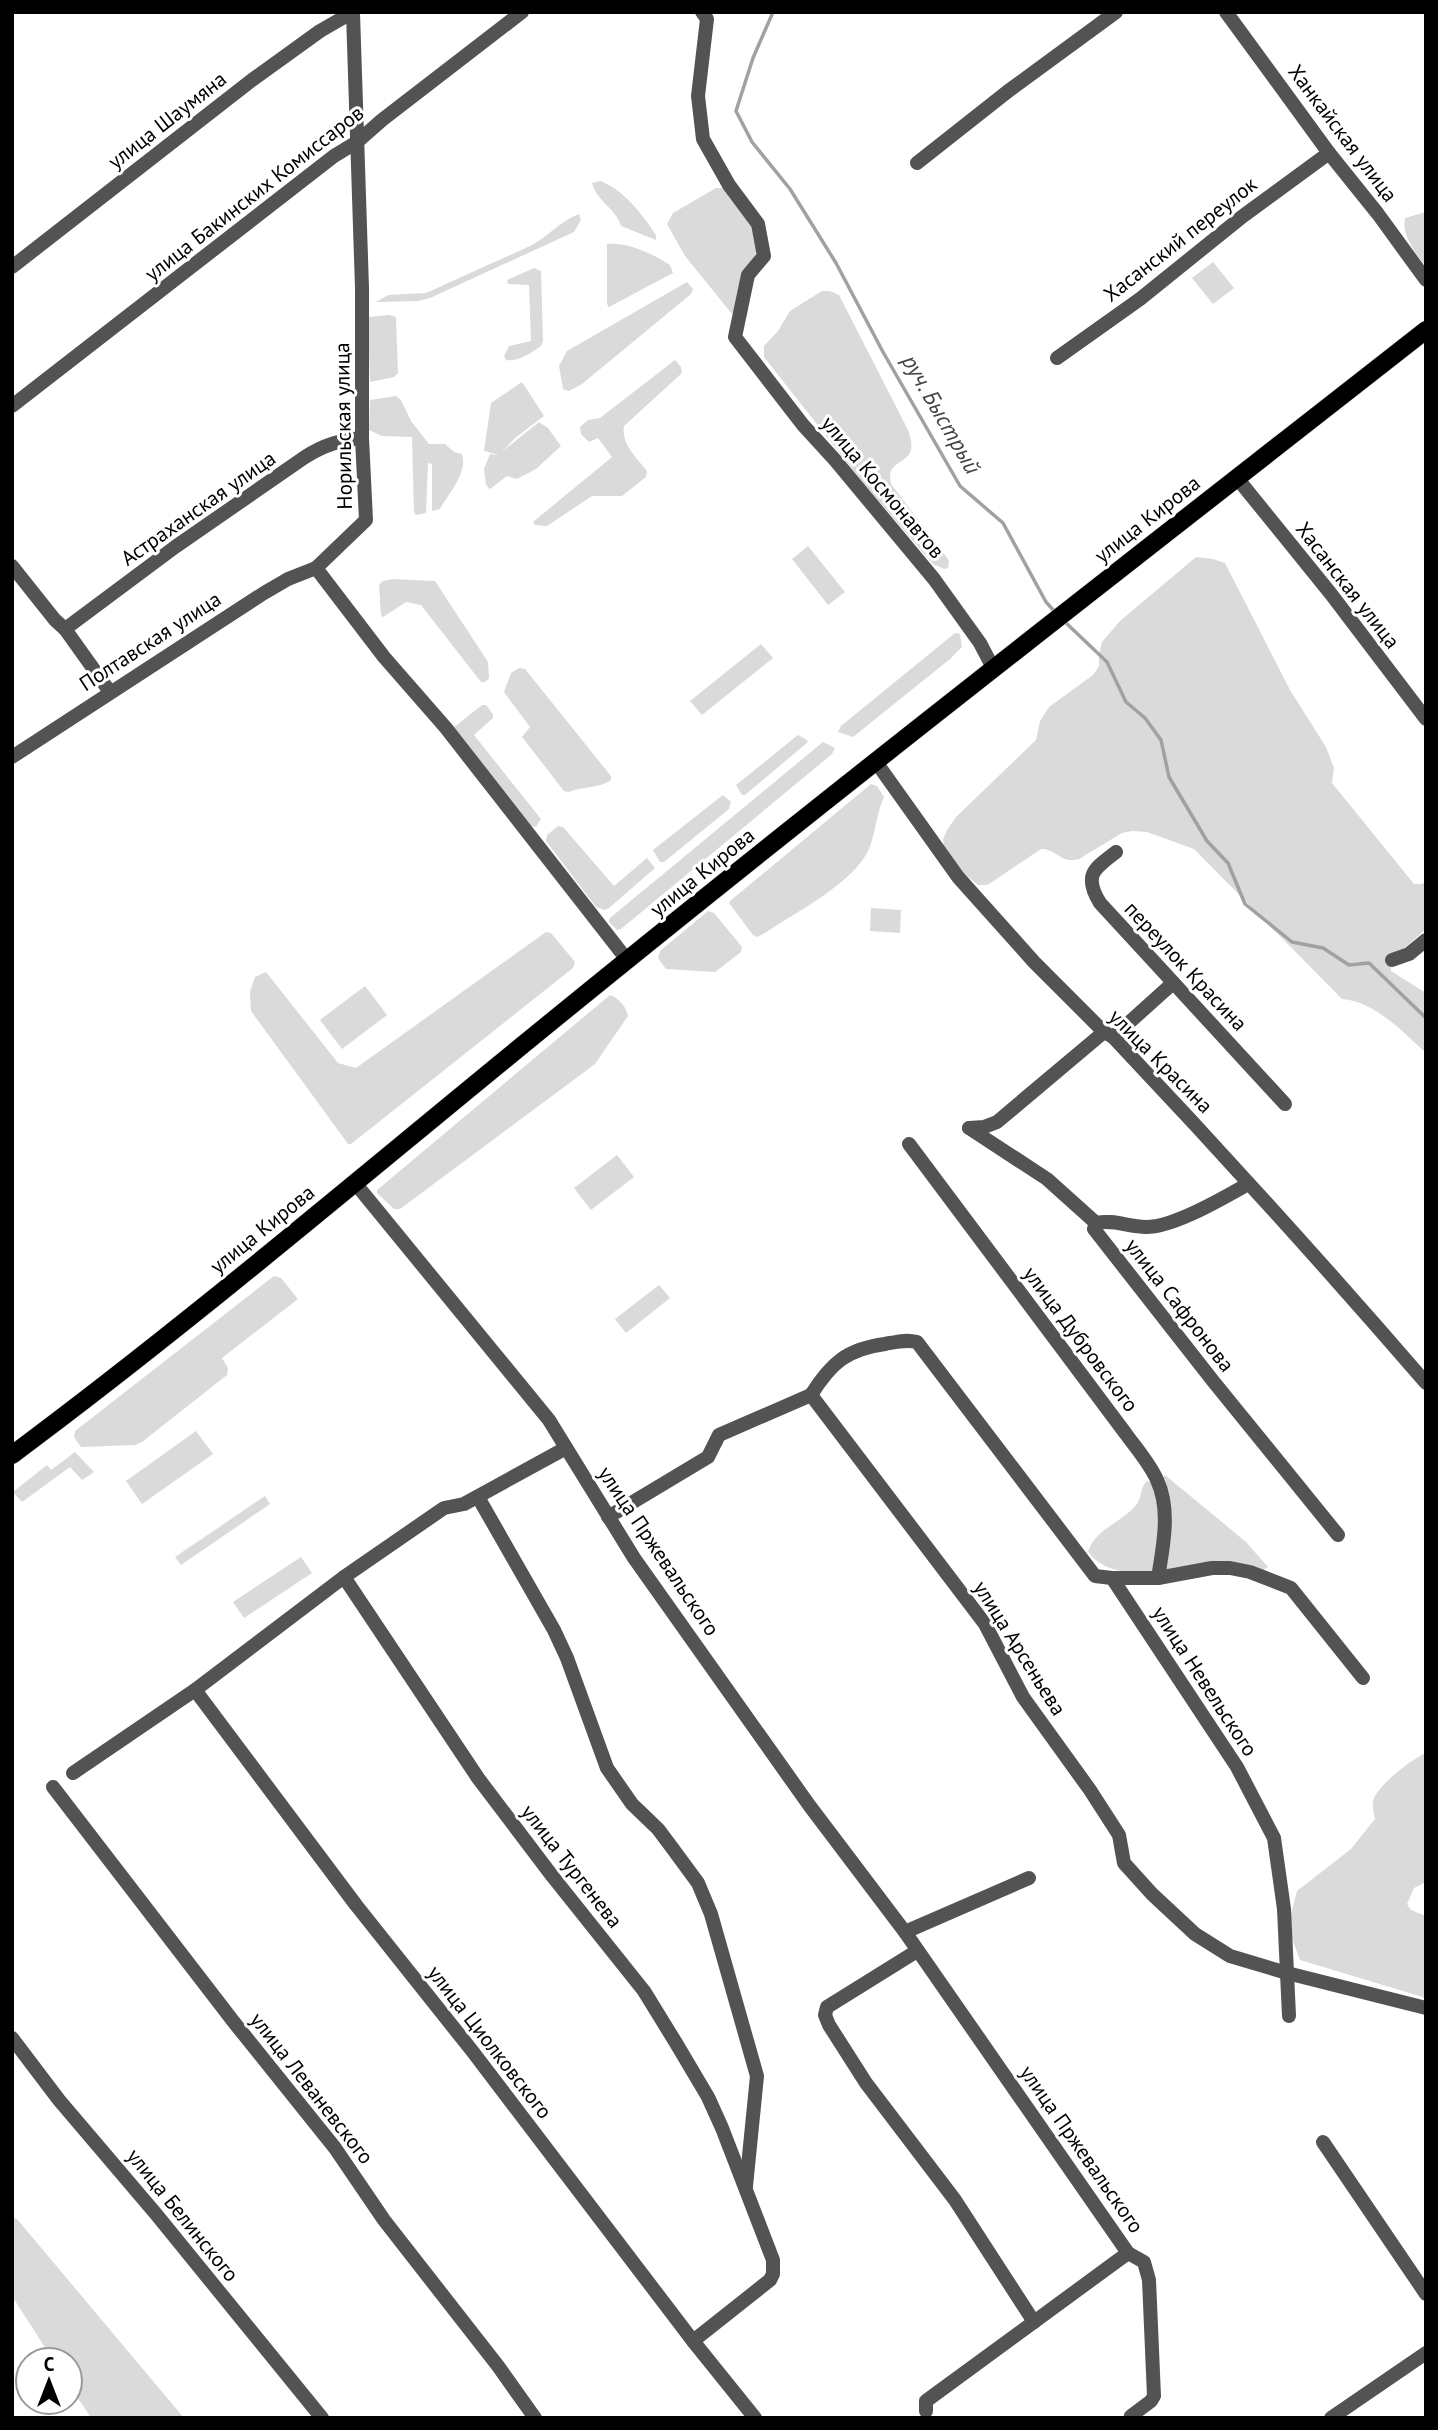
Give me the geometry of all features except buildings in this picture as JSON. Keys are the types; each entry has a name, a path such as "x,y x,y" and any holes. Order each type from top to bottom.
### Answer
{"main road":[{"name":"улица Кирова","path":"12,1455 355,1183 993,668 1426,330"}],"street":[{"name":"улица Бакинских Комиссаров","path":"12,406 522,12"},
{"name":"улица Космонавтов","path":"702,12 707,19 698,96 703,139 729,185 758,224 764,256 748,275 735,337 803,425 940,588 980,643 993,668"},
{"path":"917,163 1007,92 1116,12"},
{"name":"Ханкайская улица","path":"1226,12 1426,280"},
{"name":"Норильская улица","path":"316,568 366,520 353,13"},
{"name":"улица Шаумяна","path":"12,267 252,80 320,31 353,13"},
{"name":"Хасанский переулок","path":"1057,358 1130,306 1243,216 1329,153"},
{"name":"Астраханская улица","path":"65,629 175,547 305,457 325,445 340,440 362,438"},
{"name":"Хасанская улица","path":"1237,478 1419,700 1426,719"},
{"path":"12,566 65,629 110,692"},
{"path":"316,568 384,657 446,728 628,961"},
{"name":"Полтавская улица","path":"12,758 276,586 316,568"},
{"name":"улица Красина","path":"876,762 958,877 1034,962 1108,1035 1349,1293 1426,1383"},
{"name":"переулок Красина","path":"1116,852 1094,870 1092,891 1284,1104"},
{"path":"1392,960 1409,954 1426,940"},
{"path":"1108,1035 1173,983"},
{"name":"улица Сафронова","path":"1108,1035 997,1122 984,1127 969,1128 1047,1179 1096,1223 1094,1229 1338,1535"},
{"name":"улица Дубровского","path":"909,1144 1157,1478 1164,1499 1164,1538 1158,1578"},
{"name":"улица Пржевальского","path":"355,1183 528,1392 608,1517 809,1805 905,1931 1128,2253 1144,2262 1148,2269 1154,2390 1151,2401 1131,2416 1132,2418"},
{"path":"1096,1223 1114,1221 1144,1227 1160,1224 1215,1203 1248,1184"},
{"name":"улица Невельского","path":"811,1395 830,1368 852,1352 891,1343 911,1340 917,1342 1095,1576 1112,1578 1237,1768 1274,1838 1284,1909 1287,1973"},
{"path":"608,1517 708,1457 719,1436 811,1395"},
{"name":"улица Арсеньева","path":"811,1395 985,1624 1024,1697 1119,1836 1124,1863 1152,1894 1195,1934 1238,1959 1287,1973"},
{"path":"72,1773 195,1690 344,1577 444,1508 464,1504 566,1448"},
{"path":"478,1497 554,1630 607,1768 632,1804 658,1829 698,1883 711,1914 757,2076 746,2191"},
{"path":"1112,1578 1158,1578 1212,1568 1230,1568 1250,1572 1291,1588 1363,1678"},
{"name":"улица Тургенева","path":"344,1577 478,1778 644,1991 708,2097 773,2259 773,2274 770,2280 692,2341"},
{"name":"улица Циолковского","path":"195,1690 356,1905 473,2052 692,2341 755,2418"},
{"name":"улица Леваневского","path":"53,1787 233,2021 335,2148 384,2220 536,2418"},
{"path":"905,1931 1028,1878"},
{"path":"917,1951 827,2007 825,2015 828,2025 866,2083 955,2200 1034,2322"},
{"path":"1289,2016 1287,1973 1426,2008"},
{"name":"улица Белинского","path":"12,2038 59,2099 322,2418"},
{"path":"1323,2142 1426,2294"},
{"path":"926,2412 926,2401 1128,2253"},
{"path":"1331,2418 1426,2353"}],"shaded area":[{"path":"600,181 617,190 632,204 656,235 656,240 621,226 615,214 594,190 592,183"},
{"path":"716,188 724,188 751,225 757,251 735,313 732,314 685,256 667,224 673,213"},
{"path":"1426,212 1426,267 1410,244 1404,225 1405,218"},
{"path":"579,214 581,220 574,232 430,298 418,301 376,302 388,295 426,293 530,246"},
{"path":"607,244 623,245 648,253 670,265 673,273 609,307"},
{"path":"1213,262 1234,288 1213,304 1192,278"},
{"path":"534,268 541,271 543,341 541,346 524,356 506,360 504,356 509,346 531,341 529,285 508,284 507,280"},
{"path":"687,282 693,289 691,294 582,384 569,391 563,389 559,366 567,351"},
{"path":"822,291 839,295 908,430 911,451 893,468 890,474 891,484 945,555 949,561 948,568 933,564 864,484 764,357 764,346 778,331 790,311"},
{"path":"368,317 396,317 398,373 394,377 370,382"},
{"path":"675,360 682,373 624,426 627,445 647,471 646,477 622,496 592,496 547,526 535,525 533,522 612,457 598,438 589,442 581,434 580,427 588,420 600,418"},
{"path":"522,382 544,416 503,451 539,422 548,428 561,446 536,469 517,479 507,476 490,489 486,485 484,469 490,454 499,455 484,451 491,403"},
{"path":"396,396 429,444 445,444 454,452 462,454 460,476 440,509 432,511 432,464 428,463 426,513 416,515 414,512 412,437 382,436 369,430 370,400"},
{"path":"808,546 845,592 828,605 792,559"},
{"path":"1196,557 1225,563 1290,690 1326,747 1334,768 1332,783 1414,884 1426,881 1426,929 1391,960 1391,971 1426,993 1426,1053 1377,1011 1342,999 1194,849 1147,832 1132,831 1122,833 1079,859 1067,860 1041,849 987,885 978,885 961,871 944,846 943,839 956,817 1036,740 1040,721 1049,707 1093,675 1099,666 1102,642 1120,621"},
{"path":"392,579 435,581 488,662 489,678 485,682 481,682 421,605 406,602 383,617 381,615 379,585"},
{"path":"955,633 960,634 962,647 950,659 853,737 838,732 841,726"},
{"path":"761,644 773,658 702,715 690,701"},
{"path":"519,668 525,669 611,776 611,780 597,786 564,791 522,737 530,727 504,692 511,673"},
{"path":"482,705 486,705 493,718 474,735 541,819 536,827 531,826 453,728"},
{"path":"798,735 808,742 742,795 736,785"},
{"path":"823,742 835,748 832,754 621,929 617,930 609,922 610,918"},
{"path":"871,784 877,786 884,797 869,849 861,862 851,874 823,896 765,933 757,937 753,935 730,901"},
{"path":"723,795 731,802 729,809 664,862 660,862 653,850"},
{"path":"558,826 563,827 614,886 647,858 655,868 609,908 605,910 596,907 546,841 547,835"},
{"path":"871,908 901,910 900,933 870,931"},
{"path":"708,911 714,913 742,947 741,952 715,972 666,969 658,958 660,951"},
{"path":"546,932 551,933 575,962 573,968 351,1144 348,1144 251,1011 250,992 255,977 266,972 338,1063 356,1068"},
{"path":"365,986 387,1015 342,1049 320,1020"},
{"path":"610,995 622,1003 628,1016 595,1064 400,1209 394,1209 377,1193 377,1190"},
{"path":"617,1155 634,1177 591,1210 574,1188"},
{"path":"274,1276 281,1278 298,1299 222,1358 228,1368 227,1375 142,1442 135,1445 81,1447 74,1437 75,1431"},
{"path":"659,1285 670,1298 626,1333 615,1319"},
{"path":"196,1431 213,1454 142,1504 126,1481"},
{"path":"75,1452 94,1472 82,1480 70,1467 22,1502 13,1492 47,1465 51,1470"},
{"path":"1165,1475 1246,1542 1268,1567 1262,1571 1164,1570"},
{"path":"1147,1481 1153,1483 1160,1510 1154,1570 1127,1572 1100,1563 1088,1551 1092,1543 1136,1505"},
{"path":"265,1496 270,1504 181,1565 175,1557"},
{"path":"301,1557 312,1573 244,1618 233,1602"},
{"path":"1426,1753 1426,1882 1414,1888 1407,1904 1411,1910 1426,1916 1426,1998 1300,1960 1291,1936 1291,1914 1297,1891 1351,1849 1375,1819 1373,1802 1380,1789 1404,1767"},
{"path":"12,2217 17,2219 184,2418 91,2418 84,2407 84,2346 44,2346 12,2296"}],"waterway":[{"name":"руч. Быстрый","path":"773,12 753,58 736,111 752,142 790,189 836,263 883,352 960,486 1003,523 1046,602 1056,613"},
{"name":"руч. Быстрый","path":"1064,621 1107,662 1126,702 1145,718 1161,740 1169,777 1207,841 1228,863 1245,904 1292,942 1323,948 1349,965 1369,963 1426,1018"}]}
